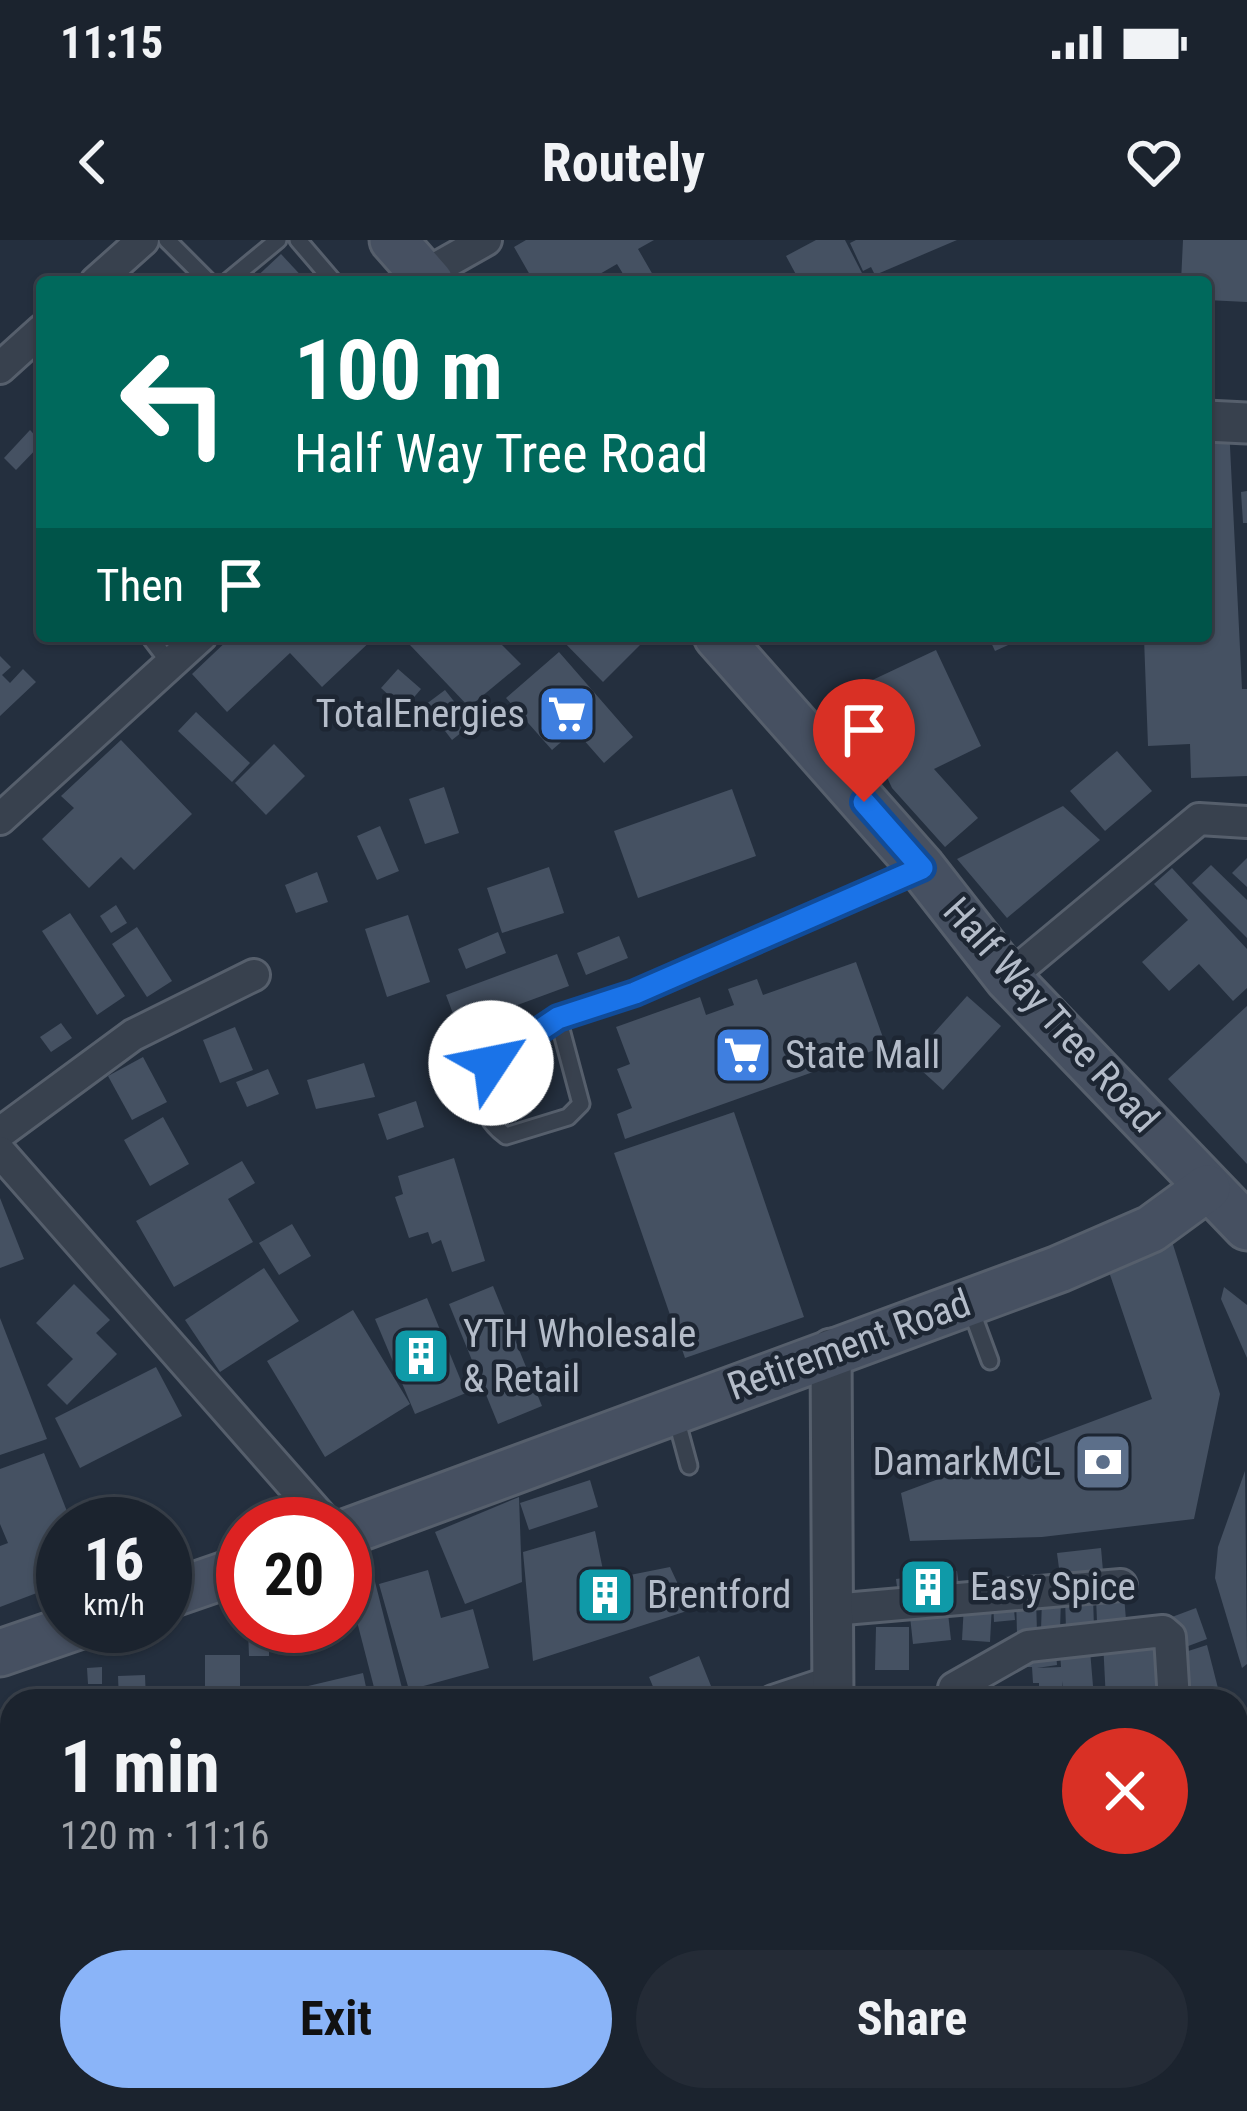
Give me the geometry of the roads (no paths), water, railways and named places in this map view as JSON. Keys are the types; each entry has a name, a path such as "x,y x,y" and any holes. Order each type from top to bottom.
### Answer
{"main road":[{"path":"393,240 420,276"},
{"name":"Half Way Tree Road","path":"725,642 922,868 1008,978 1247,1227"},
{"name":"Retirement Road","path":"372,1523 1150,1229 1207,1188"},
{"path":"0,1653 36,1641"}],"street":[{"path":"103,276 143,240"},
{"path":"429,276 486,240"},
{"path":"0,368 36,335"},
{"path":"1212,422 1247,423"},
{"path":"0,819 195,642"},
{"path":"1008,978 1199,819 1247,822"},
{"path":"0,1132 133,1035 254,975"},
{"path":"0,1152 303,1497"},
{"path":"831,1349 833,1689"},
{"path":"832,1610 1120,1585"},
{"path":"954,1688 1028,1646 1163,1631 1170,1637 1173,1689"}],"lane":[{"path":"166,240 203,276"},
{"path":"233,276 278,240"},
{"path":"298,240 329,276"},
{"path":"154,642 171,665"},
{"path":"558,1018 581,1104 568,1117 506,1136 484,1113 485,1072 558,1018 635,993 922,868"},
{"path":"968,1301 989,1361"},
{"path":"674,1409 689,1466"}],"place":[{"name":"TotalEnergies","path":"567,714"},
{"name":"State Mall","path":"743,1055"},
{"name":"YTH Wholesale & Retail","path":"421,1356"},
{"name":"DamarkMCL","path":"1103,1462"},
{"name":"Easy Spice","path":"928,1587"},
{"name":"Brentford","path":"605,1595"}]}
